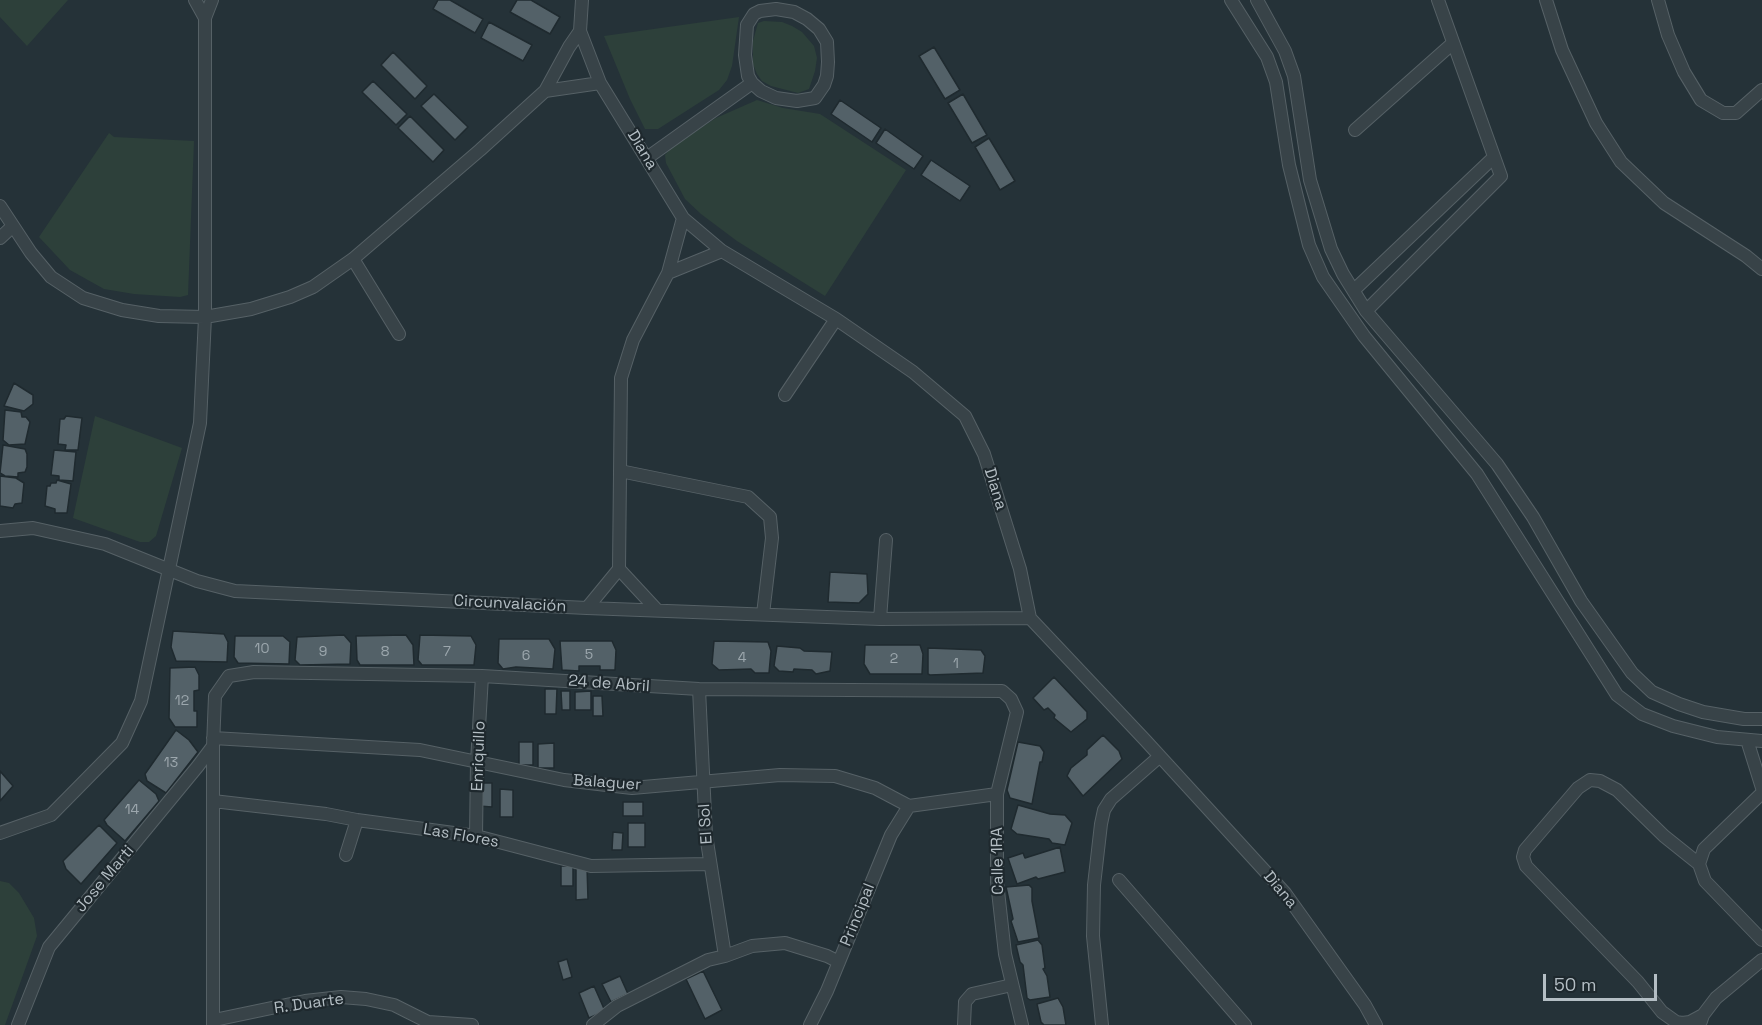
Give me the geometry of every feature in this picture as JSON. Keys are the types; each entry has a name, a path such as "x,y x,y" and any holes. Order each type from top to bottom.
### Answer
{"street":[{"path":"195,0 205,18"},
{"path":"0,833 51,815 122,743 141,701 200,423 205,317 205,18 212,0"},
{"name":"Diana","path":"582,0 580,31 600,82 683,218 722,251 836,319 914,372 965,416 987,463 1020,569 1030,618 1285,893 1365,1005 1376,1025"},
{"path":"1231,0 1266,57 1276,82 1289,165 1310,245 1323,277 1364,336 1477,474 1617,695 1642,714 1673,726 1717,737 1762,741"},
{"path":"1257,0 1285,51 1294,76 1310,180 1331,249 1342,274 1366,311 1497,464 1533,517 1581,601 1632,673 1653,692 1679,704 1703,712 1744,719 1762,719"},
{"path":"1366,311 1501,176 1438,0"},
{"path":"1546,0 1562,50 1576,81 1596,123 1621,162 1664,203 1711,232 1762,269"},
{"path":"1658,0 1668,35 1684,72 1701,100 1724,113 1736,112 1762,90"},
{"path":"769,10 794,12 813,23 823,35 827,42 828,62 825,85 815,98 797,101 776,98 752,83 746,68 745,55 747,25 754,14 769,10"},
{"path":"0,206 31,253 51,277 84,298 122,310 159,316 205,317 251,309 313,287 353,259 480,150 544,91 580,31"},
{"path":"1355,130 1453,43"},
{"path":"544,91 600,82"},
{"path":"647,158 752,83"},
{"path":"1354,290 1493,158"},
{"path":"586,608 619,569 621,378 633,340 668,273 683,218"},
{"path":"0,238 13,226"},
{"path":"668,273 722,251"},
{"path":"353,259 399,334"},
{"path":"785,395 836,319"},
{"path":"621,471 748,497 770,517 772,538 764,614"},
{"name":"Circunvalación","path":"0,531 33,528 105,544 197,581 235,591 880,619 1030,618"},
{"path":"880,619 886,540"},
{"path":"619,569 657,610"},
{"name":"24 de Abril","path":"213,742 215,696 230,676 254,672 482,676 699,689 1002,691 1011,699"},
{"name":"Enriquillo","path":"476,836 482,676"},
{"name":"El Sol","path":"699,689 709,864 725,956"},
{"name":"Calle 1RA","path":"1011,699 1017,712 997,794 997,882 1005,954 1022,1025"},
{"path":"1747,740 1762,788"},
{"path":"213,742 213,1023"},
{"name":"Balaguer","path":"213,742 420,750 564,780 632,788 780,775 835,776 875,788 909,806"},
{"name":"Jose Marti","path":"18,1025 49,946 213,742"},
{"path":"1102,1025 1093,936 1094,885 1101,824 1104,810 1111,799 1159,757"},
{"path":"1700,864 1664,836 1617,790 1600,781 1590,780 1578,788 1525,850 1523,857 1526,866 1638,982 1662,1012 1676,1022 1701,1020 1716,998 1762,960"},
{"path":"909,806 997,794"},
{"path":"1762,794 1704,849 1700,864 1705,881 1762,940"},
{"name":"Las Flores","path":"213,801 326,814 476,836 591,866 709,864"},
{"name":"Principal","path":"810,1025 827,991 891,836 909,806"},
{"path":"346,855 357,820"},
{"path":"1119,880 1245,1025"},
{"path":"593,1025 617,1006 708,960 752,946 785,944 827,956 839,962"},
{"path":"964,1025 965,1002 972,994 1012,986"},
{"name":"R. Duarte","path":"213,1023 305,1001 341,997 394,1005 426,1023 472,1025"}],"green space":[{"path":"0,0 68,0 27,46 0,17"},
{"path":"739,17 732,66 727,80 719,90 658,129 645,129 604,36"},
{"path":"782,22 792,26 802,32 814,46 817,58 809,89 798,93 771,86 762,81 757,74 753,64 753,41 758,23"},
{"path":"757,100 783,108 820,114 906,170 825,296 737,241 701,214 685,199 666,163 665,155 672,147 716,118"},
{"path":"109,133 114,137 194,141 188,295 180,297 134,294 104,289 70,270 39,237"},
{"path":"95,416 182,448 156,536 149,542 140,542 73,518"},
{"path":"0,881 9,883 19,893 34,918 37,936 5,1025 0,1025"}],"building":[{"path":"438,0 450,0 483,19 475,33 433,9"},
{"path":"517,0 531,0 560,17 550,34 510,12"},
{"path":"489,22 532,45 523,61 481,38"},
{"path":"934,47 960,90 945,99 919,56"},
{"path":"393,52 427,86 415,99 381,65"},
{"path":"373,81 407,114 396,125 362,92"},
{"path":"434,94 468,127 455,140 421,106"},
{"path":"963,94 987,135 972,143 948,103"},
{"path":"840,100 881,128 872,142 831,114"},
{"path":"410,116 444,150 433,162 398,128"},
{"path":"885,129 923,156 914,169 876,143"},
{"path":"989,138 1015,181 1000,190 975,147"},
{"path":"931,160 970,186 960,201 921,175"},
{"path":"14,383 33,395 33,404 24,411 4,406"},
{"path":"5,410 21,412 22,417 26,417 30,422 25,444 9,445 3,440"},
{"path":"66,416 82,418 78,450 65,450 66,445 58,444 60,419"},
{"path":"3,445 25,449 27,467 25,472 18,473 18,477 5,476 0,473"},
{"path":"54,450 76,452 73,481 59,480 59,476 51,475"},
{"path":"0,476 16,478 24,483 22,503 15,504 13,508 0,506"},
{"path":"57,480 71,484 67,513 55,513 55,509 45,506 47,486 56,483"},
{"path":"830,572 867,574 868,594 859,603 828,602"},
{"path":"173,631 224,634 228,642 227,662 176,661 171,647"},
{"path":"344,635 351,643 350,664 300,665 295,660 297,637"},
{"path":"406,635 413,645 414,665 360,665 357,660 356,636"},
{"path":"420,635 471,636 476,645 474,665 422,665 418,660"},
{"path":"235,636 283,636 290,642 289,664 238,663 234,657"},
{"path":"499,639 549,639 555,649 553,669 516,667 503,669 498,663"},
{"path":"560,641 612,641 616,650 615,670 600,670 600,666 579,666 579,671 562,670"},
{"path":"714,641 768,642 771,651 769,673 755,673 751,669 719,670 712,664"},
{"path":"865,645 920,645 923,654 922,674 870,674 864,664"},
{"path":"777,646 800,648 804,651 832,652 830,671 816,674 812,670 779,671 774,666"},
{"path":"928,648 981,650 985,656 983,673 930,675 928,674"},
{"path":"195,667 199,675 199,690 194,691 197,727 175,727 169,718 170,668"},
{"path":"1054,677 1087,712 1087,719 1071,732 1054,718 1055,715 1048,708 1044,710 1033,698"},
{"path":"545,689 557,689 556,714 545,714"},
{"path":"561,691 570,691 570,710 562,710"},
{"path":"591,691 591,710 575,710 575,692"},
{"path":"593,696 602,696 603,716 593,716"},
{"path":"176,730 189,740 198,752 166,793 147,781 145,774"},
{"path":"1103,735 1119,751 1122,759 1083,796 1067,776 1071,768 1087,755 1087,750"},
{"path":"519,742 533,742 533,765 519,765"},
{"path":"1018,742 1040,746 1044,752 1032,804 1010,798 1007,790"},
{"path":"554,743 554,768 538,768 538,744"},
{"path":"0,771 13,786 0,801"},
{"path":"139,780 156,794 159,801 125,841 104,820"},
{"path":"480,783 492,783 492,807 479,806"},
{"path":"500,789 513,790 513,817 500,817"},
{"path":"623,802 643,802 643,816 623,816"},
{"path":"1018,805 1050,814 1065,815 1072,823 1065,845 1052,843 1049,839 1017,834 1011,829"},
{"path":"628,823 645,823 645,847 628,847"},
{"path":"99,825 117,843 81,884 66,869 63,861"},
{"path":"613,832 623,833 622,850 612,850"},
{"path":"1060,847 1065,872 1038,879 1036,877 1017,884 1008,858 1023,853 1025,858"},
{"path":"561,866 573,866 573,886 561,886"},
{"path":"587,867 588,899 576,900 576,868"},
{"path":"1029,885 1032,888 1032,901 1039,938 1018,942 1011,921 1013,919 1006,887"},
{"path":"1038,940 1042,945 1045,968 1043,969 1047,976 1050,997 1030,1000 1027,998 1023,965 1020,962 1016,945"},
{"path":"567,959 572,977 563,980 558,962"},
{"path":"703,971 722,1010 705,1019 686,979"},
{"path":"620,976 628,994 611,1002 602,984"},
{"path":"594,986 605,1011 589,1018 579,993"},
{"path":"1058,998 1063,1007 1066,1025 1044,1025 1041,1022 1037,1004"}]}
